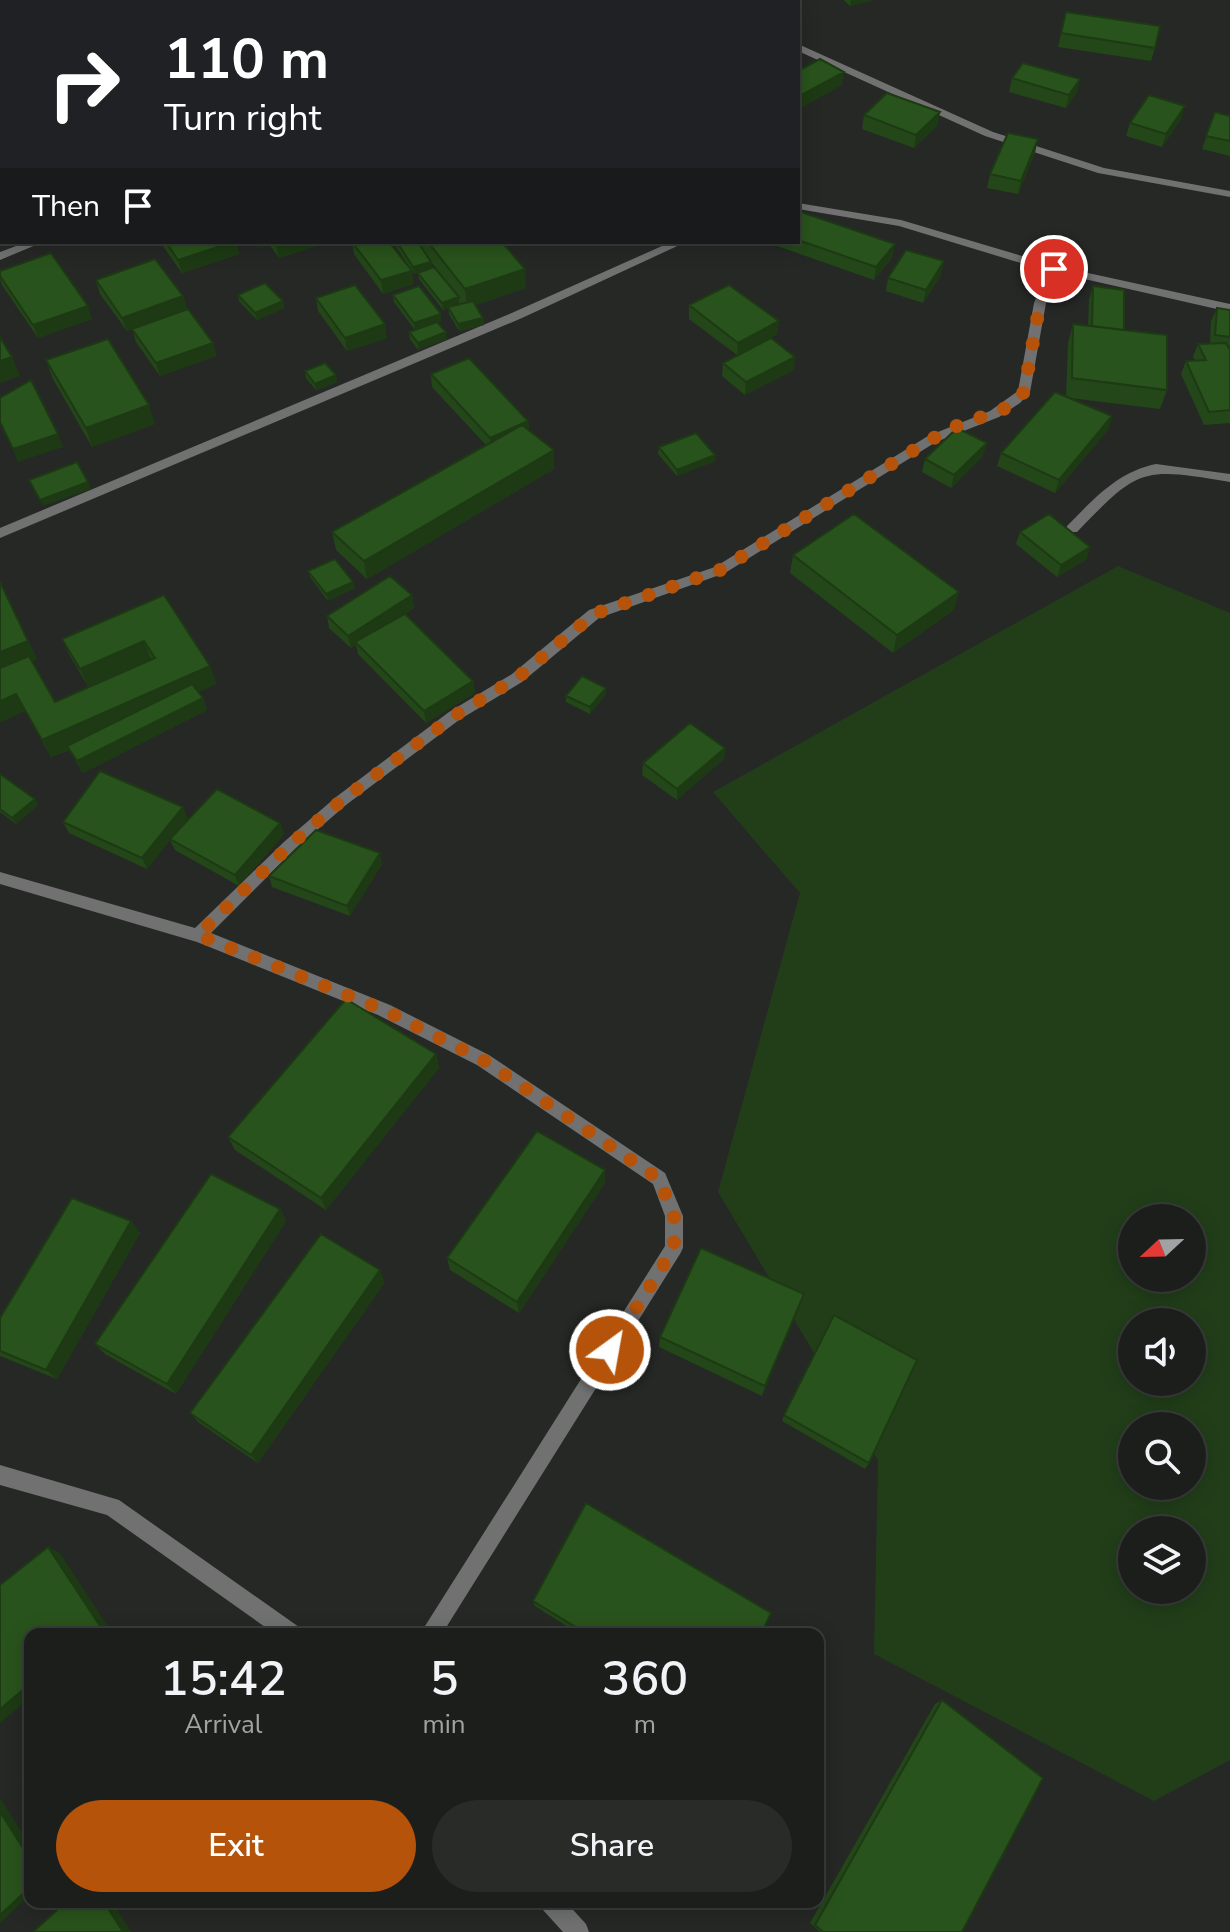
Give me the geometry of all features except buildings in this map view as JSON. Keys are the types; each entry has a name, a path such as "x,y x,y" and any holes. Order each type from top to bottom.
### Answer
{"street":[{"path":"800,48 989,134 1102,171 1230,194"},
{"path":"800,206 901,223 1054,269 1230,308"},
{"path":"0,256 32,244"},
{"path":"0,533 518,315 676,244"},
{"path":"198,935 290,845 341,801 454,716 517,678 594,614 720,570 932,439 954,427 1009,407 1024,392 1040,303 1054,269"},
{"path":"1072,529 1122,478 1141,469 1171,467 1230,478"},
{"path":"0,878 198,935 384,1010 483,1060 659,1179 674,1216 674,1248 434,1628"},
{"path":"0,1475 112,1507 283,1628"},
{"path":"556,1908 578,1932"}],"green space":[{"path":"1118,566 1230,613 1230,1760 1154,1801 874,1654 878,1460 718,1192 800,893 713,792"}],"route":[{"path":"610,1350 674,1248 674,1216 659,1179 483,1060 384,1010 198,935 290,845 341,801 454,716 517,678 594,614 720,570 932,439 954,427 1009,407 1018,400 1024,392 1040,303 1054,269"}]}
